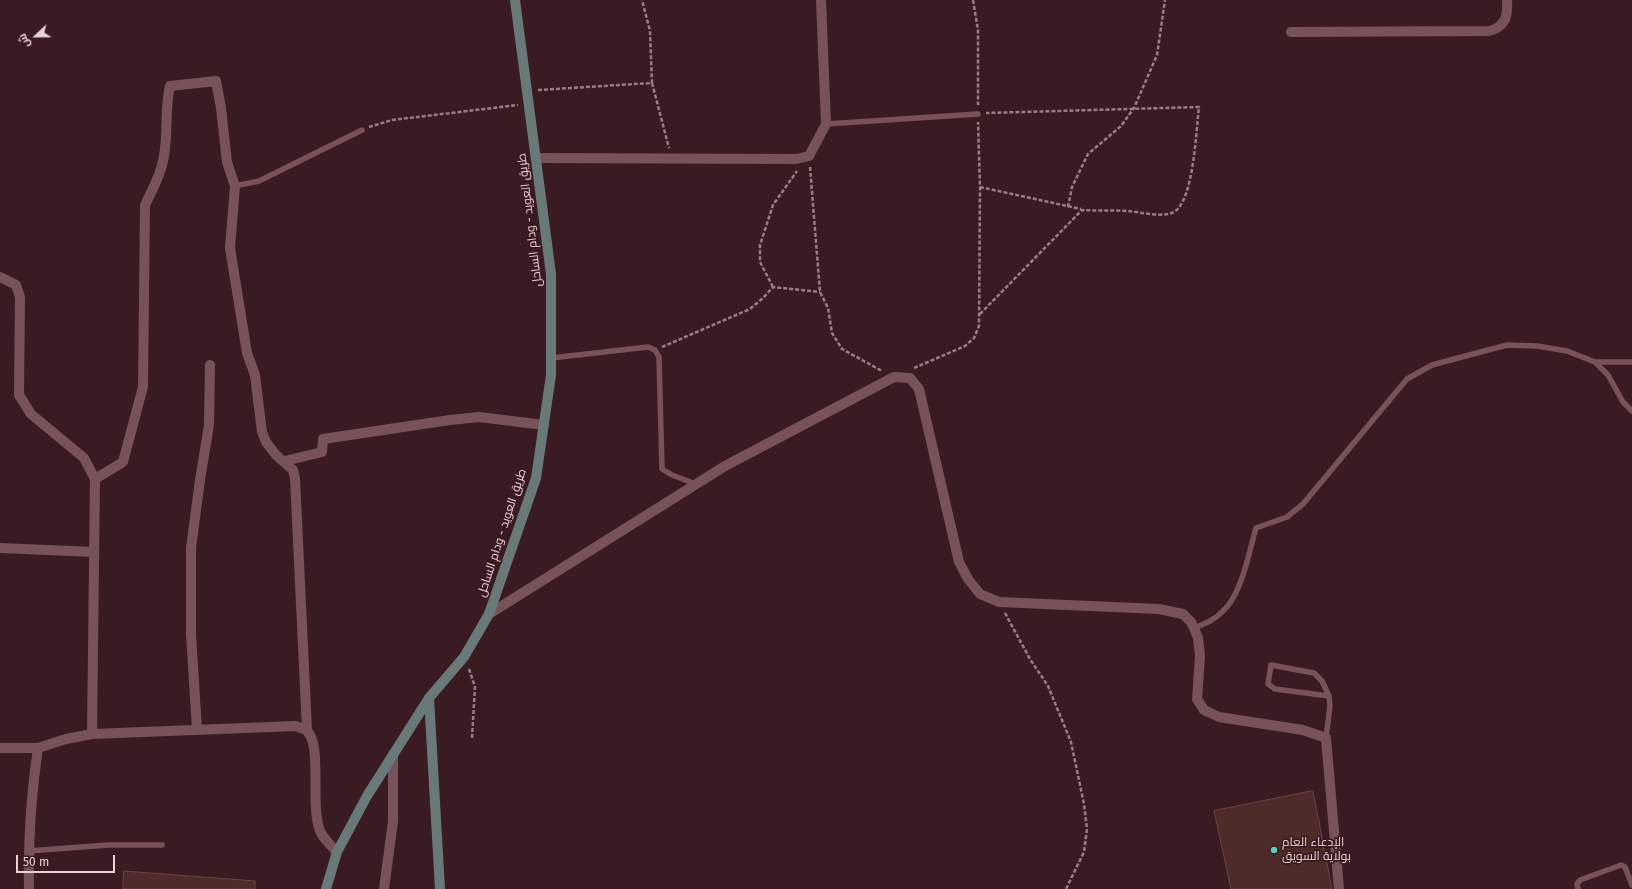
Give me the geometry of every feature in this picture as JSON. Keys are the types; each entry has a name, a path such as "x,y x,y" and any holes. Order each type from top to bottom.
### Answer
{"main road":[{"name":"طريق العويد - ودام الساحل","path":"326,889 336,852 367,796 429,698 464,657 489,614 536,478 551,374 551,274 515,0"},
{"path":"429,698 440,889"}],"street":[{"path":"536,158 796,159 809,156 826,124 821,0"},
{"path":"1291,32 1489,31 1498,28 1505,20 1508,11 1507,0"},
{"path":"95,479 123,462 143,387 145,205 156,183 164,160 167,98 170,86 216,81 221,108 227,162 235,186 230,248 246,353 255,375 264,437 276,455 285,461 293,470 295,478 307,730 314,742 317,818 320,832 328,844 336,852"},
{"path":"0,277 16,285 20,297 19,395 31,414 84,458 95,479 92,734"},
{"path":"197,730 192,634 192,548 200,480 209,425 210,365"},
{"path":"489,614 725,466 894,377 910,378 919,389 959,562 968,579 980,594 999,602 1159,610 1183,614 1191,622 1198,638 1200,656 1197,699 1204,710 1219,717 1303,730 1326,738 1339,889"},
{"path":"285,461 322,452 323,439 450,420 479,417 544,426"},
{"path":"0,548 94,552"},
{"path":"0,748 38,748 66,739 92,734 296,726 307,730"},
{"path":"29,889 28,851 33,781 38,748"},
{"path":"384,889 393,821 393,754"}],"lane":[{"path":"826,124 978,114"},
{"path":"235,186 259,181 362,130"},
{"path":"1194,628 1210,621 1224,611 1240,585 1256,528 1287,517 1303,504 1407,379 1432,365 1507,345 1537,346 1567,351 1595,362 1632,362"},
{"path":"551,358 648,347 655,350 659,357 662,469 672,475 696,484"},
{"path":"1595,362 1608,375 1623,402 1632,411"},
{"path":"1326,738 1330,706 1329,696 1322,681 1314,673 1271,665 1268,684 1275,689 1329,696"},
{"path":"28,851 108,845 162,845"},
{"path":"1578,889 1577,884 1580,880 1621,865 1625,867 1632,884"}],"path":[{"path":"642,0 650,31 652,83 671,159"},
{"path":"809,156 820,292 828,308 832,333 842,349 894,377 965,346 974,338 979,326 980,314 978,30 973,0"},
{"path":"1068,207 1072,187 1088,154 1121,126 1134,108 1157,55 1164,0"},
{"path":"527,91 652,83"},
{"path":"362,130 392,120 529,103"},
{"path":"978,114 1199,107 1190,182 1183,202 1173,212 1160,215 1126,211 1082,210 980,187"},
{"path":"773,287 760,262 760,245 773,205 787,183 809,156"},
{"path":"980,314 1082,210"},
{"path":"773,287 820,292"},
{"path":"655,350 750,309 773,287"},
{"path":"999,602 1030,659 1048,686 1071,742 1084,804 1087,829 1084,852 1066,889"},
{"path":"464,657 475,687 472,738"}],"building":[{"name":"الإدعاء العام بولاية السويق","path":"1313,791 1332,889 1231,889 1214,811"},
{"path":"124,871 255,881 255,889 123,889"}],"place":[{"name":"الإدعاء العام بولاية السويق","path":"1274,850"}]}
